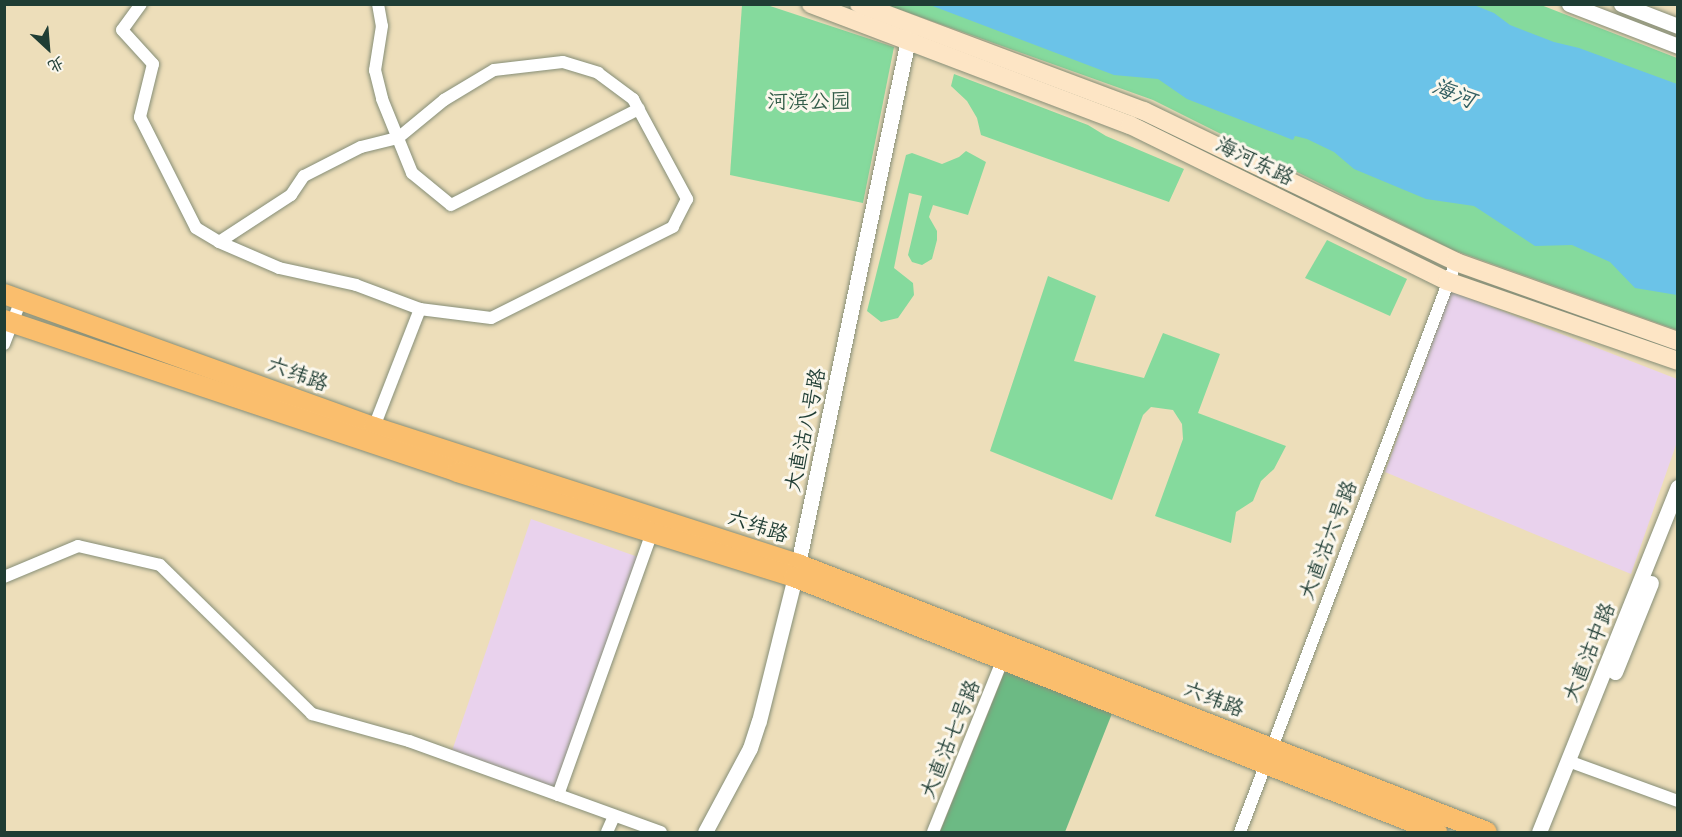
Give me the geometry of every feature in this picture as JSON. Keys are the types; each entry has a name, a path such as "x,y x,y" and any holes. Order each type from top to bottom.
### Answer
{"main road":[{"name":"海河东路","path":"811,4 910,32 1144,111 1456,262 1677,341"},
{"name":"海河东路","path":"859,4 910,32 1130,125 1447,281 1677,361"},
{"name":"六纬路","path":"13,297 374,427 796,571 1267,756 1437,832"},
{"name":"六纬路","path":"8,321 457,472 652,533 796,571 1002,661 1487,832"}],"street":[{"path":"141,4 122,30 153,64 140,117 196,228 219,242 279,268 356,285 420,309 491,318 673,227 687,199 633,99 598,73 563,62 551,63 494,70 444,100 398,138 361,147 304,176 291,195 219,242"},
{"path":"378,4 382,26 375,70 382,99 412,173 452,205 639,109"},
{"path":"1569,4 1677,46"},
{"path":"1621,4 1677,26"},
{"name":"大直沽八号路","path":"705,832 750,748 759,721 796,571 910,32"},
{"name":"大直沽六号路","path":"1240,832 1456,262"},
{"path":"4,344 13,297"},
{"path":"374,427 420,309"},
{"name":"大直沽中路","path":"1548,832 1572,762 1677,487"},
{"name":"大直沽中路","path":"1539,832 1572,762 1677,515"},
{"path":"558,795 652,533"},
{"path":"4,578 78,546 160,565 312,714 409,741 661,832"},
{"name":"大直沽七号路","path":"933,832 1002,661"},
{"path":"1572,762 1677,801"},
{"path":"608,832 614,816"}],"shaded area":[{"path":"1451,291 1677,379 1677,442 1631,574 1385,472"},
{"path":"531,519 638,557 557,789 452,751"}],"green space":[{"name":"河滨公园","path":"742,5 767,5 894,47 863,203 730,175"},
{"path":"887,5 1541,5 1677,58 1677,330 1453,250 1153,100"},
{"path":"954,74 1088,125 1106,136 1184,169 1169,202 981,135 977,118 967,101 951,86"},
{"path":"966,151 986,162 968,215 933,205 929,217 937,231 937,240 932,259 922,265 912,262 908,255 922,196 909,193 894,268 913,283 914,295 898,318 881,322 867,311 906,155 912,153 942,164 959,157"},
{"path":"1327,240 1407,279 1390,316 1305,278"},
{"path":"1048,276 1096,296 1074,361 1144,378 1163,333 1220,354 1198,413 1286,446 1274,469 1261,481 1253,501 1236,512 1231,543 1155,516 1183,439 1182,424 1173,410 1151,407 1143,415 1112,500 990,451"},
{"path":"1005,671 1113,711 1065,832 940,832"}],"water":[{"name":"海河","path":"930,5 1474,5 1494,13 1510,25 1677,84 1677,295 1635,288 1610,262 1572,245 1535,246 1474,206 1426,199 1354,169 1334,152 1307,139 1295,136 1293,140 1187,99 1158,79 1114,75"}]}
